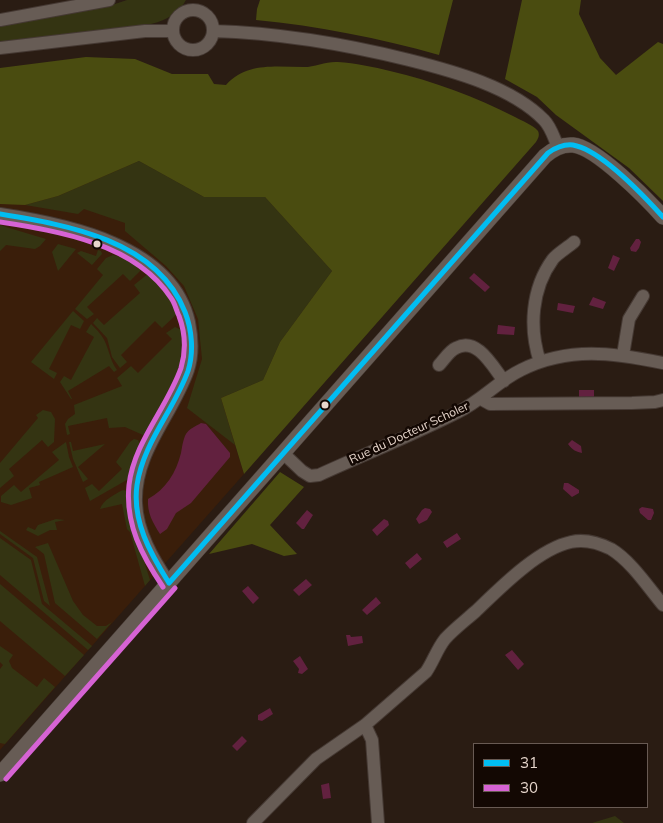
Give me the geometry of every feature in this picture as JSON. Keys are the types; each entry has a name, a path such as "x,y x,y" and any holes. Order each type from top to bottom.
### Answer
{"street":[{"path":"0,20 109,0"},
{"path":"193,5 208,16 212,23 213,31 211,40 205,47 197,50 188,50 180,46 175,40 173,31 176,19 193,5"},
{"path":"0,48 145,31 173,31"},
{"path":"213,31 289,37 376,52 465,75 508,95 535,112 547,124 558,147"},
{"path":"0,774 545,156 558,147 566,145 579,146 601,160 645,198 663,217"},
{"path":"0,214 72,229 114,243 140,257 158,270 175,289 181,299 188,317 192,341 188,369 176,398 143,459 136,503 147,545 169,583"},
{"path":"540,362 535,346 532,322 537,293 542,279 554,258 574,242"},
{"path":"623,355 629,320 643,296"},
{"path":"439,365 454,348 463,345 472,346 480,350 504,381"},
{"path":"481,399 521,370 559,357 585,353 623,355 663,363"},
{"name":"Rue du Docteur Scholer","path":"283,453 310,476 319,475 459,412 481,399 490,404 632,403 663,400"},
{"path":"253,823 316,759 365,725 426,672 444,640 522,568 551,550 568,542 581,540 611,549 624,558 663,605"},
{"path":"365,725 372,740 378,823"}],"shaded area":[{"path":"127,0 186,0 172,16 151,24 0,45 0,25 106,7"},
{"path":"260,0 453,0 439,55 348,33 256,20"},
{"path":"522,0 581,0 579,14 600,58 616,75 658,42 663,44 663,201 629,168 556,115 537,97 505,79"},
{"path":"86,57 135,59 172,74 208,74 214,84 226,85 243,72 262,67 308,67 334,62 364,65 422,80 470,96 530,125 538,131 539,135 536,142 244,474 221,398 263,380 280,342 332,271 265,197 204,197 139,161 58,196 25,205 0,204 0,68"},
{"path":"0,106 204,197 235,445 244,474 0,750"},
{"path":"139,161 204,197 265,197 332,271 280,342 263,380 221,398 235,445 187,408 202,359 198,319 184,286 166,266 125,231 125,223 84,209 78,214 25,205 58,196"},
{"path":"0,225 46,239 35,249 6,245 0,251"},
{"path":"636,239 639,239 641,242 639,248 636,252 631,251 630,248"},
{"path":"58,244 76,249 58,271 52,252"},
{"path":"98,250 102,254 92,265 77,253 81,251 96,256"},
{"path":"113,255 135,261 140,267 140,271 130,281 123,274 87,307 94,314 87,319 75,309 103,275 97,269 106,258"},
{"path":"613,255 620,258 614,271 608,268"},
{"path":"149,273 159,279 167,288 179,309 178,313 162,328 155,321 121,355 127,362 120,368 112,357 107,338 93,323 97,318 104,325 140,293 134,285"},
{"path":"474,273 490,287 485,292 469,278"},
{"path":"593,297 606,302 603,309 589,305"},
{"path":"558,303 575,306 573,313 557,310"},
{"path":"73,311 84,321 80,329 71,325 49,369 57,373 54,379 31,362"},
{"path":"91,324 103,338 117,370 114,372 109,366 68,391 71,399 60,382 64,376 71,380 94,337 86,332"},
{"path":"498,325 515,327 514,335 497,334"},
{"path":"175,327 182,330 186,340 182,367 169,396 149,432 143,435 125,427 109,428 107,418 68,426 70,434 67,435 65,424 75,414 74,405 122,386 117,378 131,366 138,373 172,339 166,333"},
{"path":"579,390 594,390 594,397 579,397"},
{"path":"43,410 51,412 55,419 54,442 48,447 42,440 9,469 14,476 0,488 0,463 38,418 36,415"},
{"path":"201,423 206,424 230,453 230,457 191,503 176,513 167,529 160,534 153,522 148,499 169,480 179,460 186,434"},
{"path":"134,439 138,440 141,446 132,477 90,501 85,488 92,484 99,491 122,469 116,462"},
{"path":"572,440 581,446 582,453 568,444"},
{"path":"66,442 73,467 39,482 40,485 29,488 32,498 11,505 1,502 1,496 14,485 21,492 59,460 52,452"},
{"path":"69,442 71,442 73,451 105,444 78,467 88,479 83,482 73,459"},
{"path":"280,472 304,487 270,525 297,554 284,556 252,544 209,554"},
{"path":"564,483 568,483 579,490 579,493 572,497 563,489"},
{"path":"123,490 127,491 130,495 135,532 150,580 145,586 130,532 127,529 122,504 100,509 106,500"},
{"path":"642,507 653,509 654,513 651,520 648,520 640,513 639,509"},
{"path":"425,508 430,509 432,512 427,520 419,524 416,519"},
{"path":"307,510 313,515 304,529 302,529 296,523"},
{"path":"56,519 65,520 55,522 57,530 50,530 38,536 26,530 28,527 35,530 38,525"},
{"path":"384,519 388,521 389,525 377,536 372,530"},
{"path":"0,531 37,557 50,606 44,601 33,558 0,534"},
{"path":"457,533 461,539 447,548 443,542"},
{"path":"0,538 31,560 42,604 92,646 88,650 0,575"},
{"path":"48,543 73,601 83,615 97,626 106,626 112,622 97,639 55,603 44,554 35,547"},
{"path":"417,553 422,559 410,569 405,563"},
{"path":"306,579 312,585 299,596 293,590"},
{"path":"0,584 84,655 65,676 0,621"},
{"path":"248,586 259,598 253,604 242,591"},
{"path":"376,597 381,603 367,615 362,610"},
{"path":"346,635 351,637 362,636 363,643 348,646"},
{"path":"0,646 13,655 9,661 12,668 37,687 44,678 55,687 5,744 0,743 0,669 3,665 0,662"},
{"path":"512,650 524,664 518,670 505,655"},
{"path":"300,656 308,669 302,674 298,673 299,669 293,661"},
{"path":"270,708 273,714 262,721 258,720 258,715"},
{"path":"242,736 247,741 237,751 232,746"},
{"path":"329,783 331,798 323,799 321,785"},
{"path":"615,816 624,823 592,823"}],"transit line":[{"name":"31","path":"169,583 548,153 566,145 573,145 596,155 621,175 663,217"},
{"name":"31","path":"0,214 81,231 107,240 132,252 154,268 172,288 185,312 191,341 188,371 146,455 140,470 136,498 137,511 144,536 155,560 169,583"},
{"name":"30","path":"0,222 71,236 117,253 138,265 156,280 174,302 184,335 183,362 175,383 137,454 132,469 128,499 132,526 137,539 148,563 163,587"},
{"name":"30","path":"6,779 175,588"}]}
